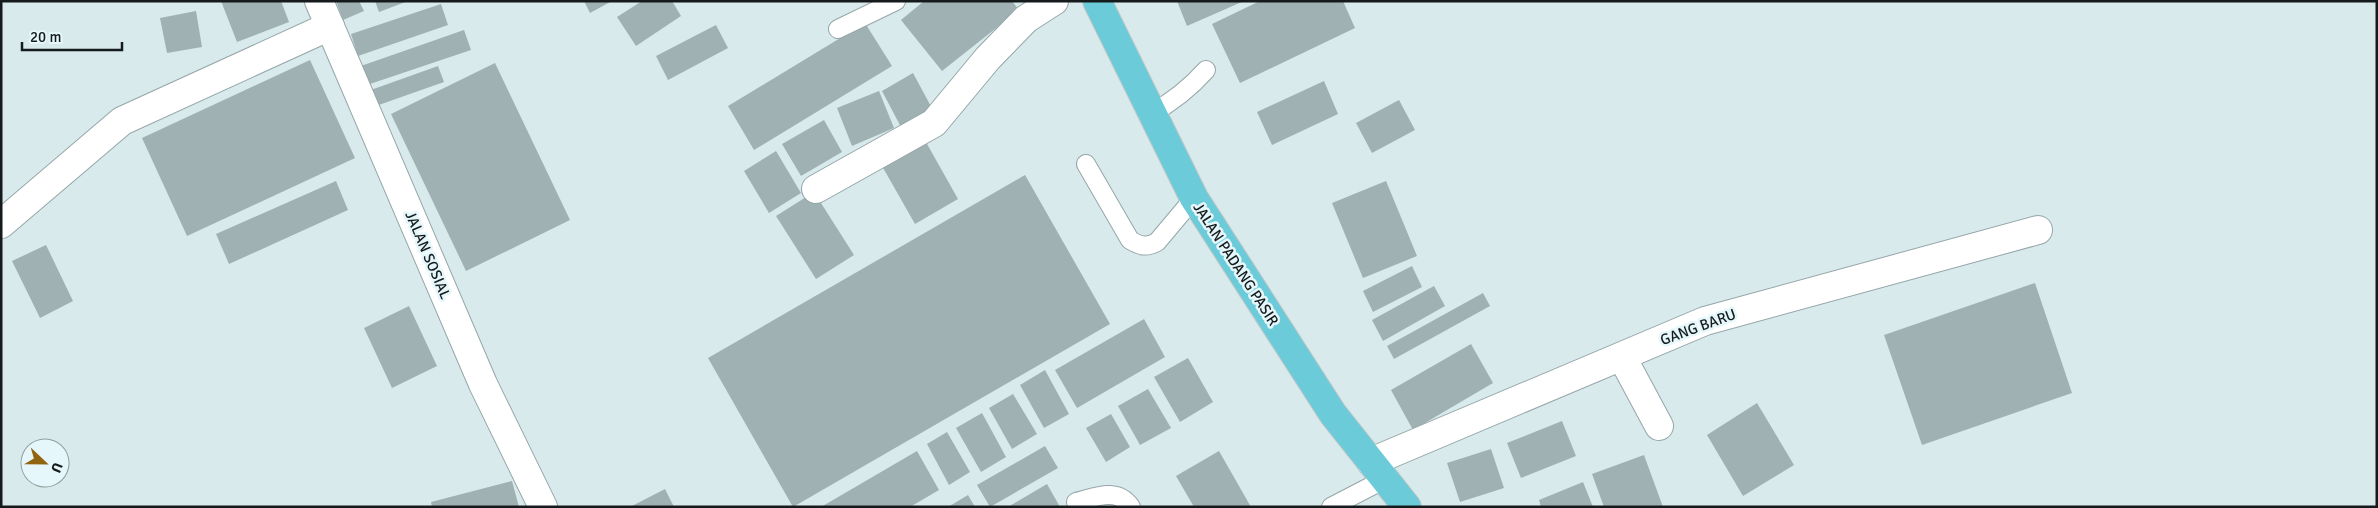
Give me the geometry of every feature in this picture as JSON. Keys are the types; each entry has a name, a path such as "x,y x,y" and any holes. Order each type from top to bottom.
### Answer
{"highway":[{"name":"JALAN PADANG PASIR","path":"1097,1 1194,198 1333,414 1407,507"}],"street":[{"name":"JALAN SOSIAL","path":"319,1 483,384 543,507"},
{"path":"816,189 934,123 988,58 1026,19 1054,1"},
{"path":"1,224 122,121 330,26"},
{"name":"GANG BARU","path":"1378,470 1622,357 1705,322 2038,230"},
{"path":"1622,357 1659,426"}],"lane":[{"path":"838,29 896,1"},
{"path":"1152,113 1175,101 1189,90 1206,70"},
{"path":"1086,164 1130,240 1140,246 1149,246 1157,242 1194,198"},
{"path":"1331,507 1378,470"},
{"path":"1076,502 1110,494 1124,498 1131,507"}],"building":[{"path":"221,1 281,1 289,22 237,42"},
{"path":"336,1 359,1 364,11 343,20"},
{"path":"375,1 408,1 379,12"},
{"path":"584,1 612,1 590,13"},
{"path":"642,1 672,1 681,16 636,46 617,17"},
{"path":"924,1 1012,1 1019,10 942,71 901,20"},
{"path":"1177,1 1244,1 1187,26"},
{"path":"1260,1 1343,1 1355,28 1240,83 1212,24"},
{"path":"441,4 448,25 358,56 351,34"},
{"path":"196,11 202,47 167,53 160,18"},
{"path":"865,23 892,66 754,150 728,106"},
{"path":"716,25 728,48 668,80 656,56"},
{"path":"464,30 471,50 364,86 358,67"},
{"path":"310,60 355,158 187,236 142,138"},
{"path":"495,63 570,220 466,271 391,114"},
{"path":"438,66 444,82 373,107 368,91"},
{"path":"913,73 934,112 902,129 882,91"},
{"path":"1324,81 1338,114 1272,145 1257,112"},
{"path":"879,91 894,128 852,146 837,108"},
{"path":"1399,100 1415,130 1372,153 1356,123"},
{"path":"824,120 842,152 801,176 782,144"},
{"path":"922,135 958,199 915,224 878,159"},
{"path":"776,151 801,193 769,213 744,171"},
{"path":"1025,175 1110,324 793,507 708,358"},
{"path":"336,181 348,210 229,264 216,234"},
{"path":"1386,181 1417,256 1363,278 1332,203"},
{"path":"814,192 854,255 816,279 776,216"},
{"path":"46,245 73,301 40,318 12,261"},
{"path":"1412,266 1422,287 1373,312 1363,291"},
{"path":"2035,283 2072,393 1922,445 1884,335"},
{"path":"1434,286 1445,306 1383,341 1372,320"},
{"path":"1483,293 1490,306 1394,359 1387,346"},
{"path":"409,306 437,366 392,388 364,328"},
{"path":"1144,319 1165,357 1077,408 1055,370"},
{"path":"1471,344 1493,383 1413,430 1391,390"},
{"path":"1188,358 1213,402 1180,422 1154,377"},
{"path":"1045,370 1069,414 1044,428 1020,385"},
{"path":"1148,389 1171,428 1140,445 1118,406"},
{"path":"1013,394 1037,434 1012,449 989,408"},
{"path":"1757,403 1794,465 1743,496 1707,435"},
{"path":"982,413 1006,457 981,472 956,428"},
{"path":"1111,414 1130,447 1106,462 1086,428"},
{"path":"1562,421 1576,456 1521,478 1507,443"},
{"path":"947,432 970,472 949,485 927,444"},
{"path":"1045,446 1058,468 990,507 977,485"},
{"path":"1491,449 1504,488 1460,502 1447,463"},
{"path":"917,451 939,490 910,507 821,507"},
{"path":"1219,451 1251,507 1194,507 1176,476"},
{"path":"1644,455 1663,507 1604,507 1592,474"},
{"path":"512,481 519,507 432,507 431,502"},
{"path":"1583,482 1593,507 1541,507 1539,500"},
{"path":"1047,484 1060,507 1008,507"},
{"path":"665,489 674,507 630,507"},
{"path":"968,495 975,507 948,507"}]}
